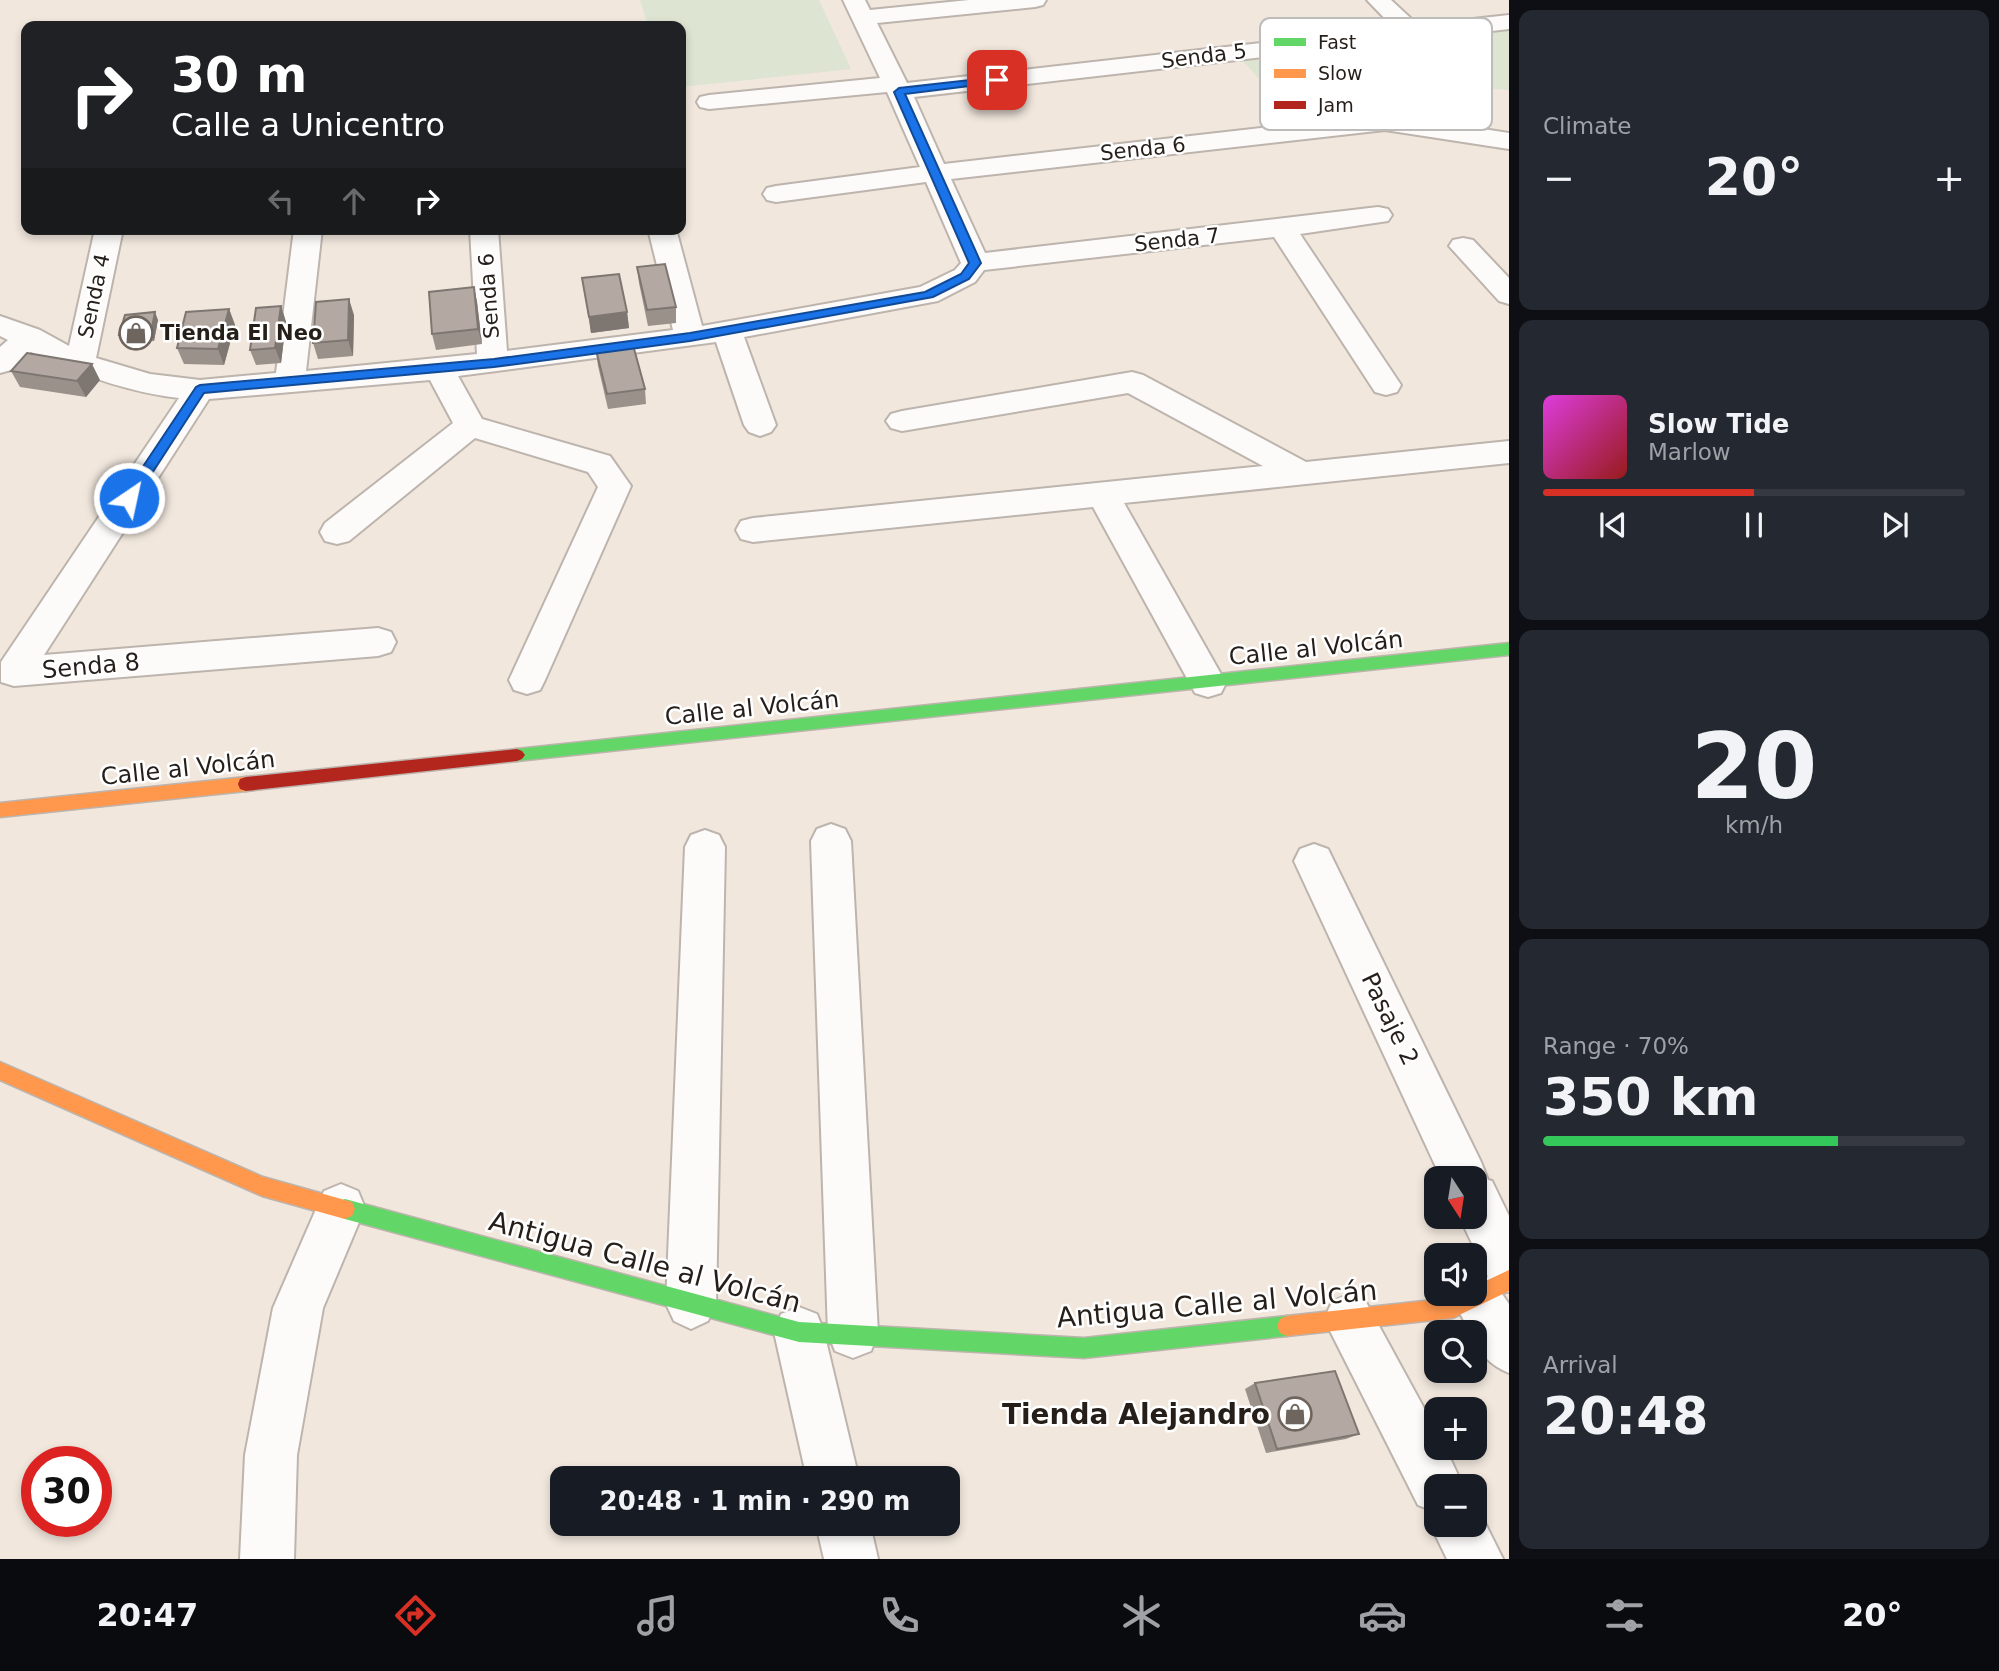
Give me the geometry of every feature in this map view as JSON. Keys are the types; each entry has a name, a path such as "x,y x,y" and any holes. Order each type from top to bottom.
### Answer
{"main road":[{"name":"Calle al Volcán","path":"0,810 1509,649"},
{"name":"Antigua Calle al Volcán","path":"0,1071 262,1186 799,1332 1084,1348 1453,1308 1498,1281"}],"street":[{"path":"0,325 79,362 148,384 200,390 494,363 690,337 928,295 965,276 975,263 897,88 858,9 1035,0"},
{"path":"1378,0 1397,18"},
{"name":"Senda 5","path":"709,102 897,88 1260,49"},
{"name":"Senda 6","path":"776,194 1314,130"},
{"name":"Senda 6","path":"1437,130 1509,141"},
{"name":"Senda 7","path":"975,263 1378,215"},
{"path":"1282,228 1387,385"},
{"name":"Senda 4","path":"79,362 108,235"},
{"path":"290,382 307,235"},
{"name":"Senda 6","path":"484,235 494,363"},
{"path":"664,235 690,337"},
{"path":"1463,246 1509,295"},
{"path":"727,330 760,425"},
{"path":"0,363 30,337"},
{"path":"439,369 470,426 599,464 615,486 527,680"},
{"path":"902,421 1132,382 1301,473"},
{"name":"Senda 8","path":"200,390 14,672 378,642"},
{"path":"337,532 470,426"},
{"path":"753,530 1509,452"},
{"path":"1102,494 1208,683"},
{"path":"831,841 853,1333"},
{"path":"691,1304 705,847"},
{"name":"Pasaje 2","path":"1314,861 1459,1166"},
{"path":"267,1559 271,1455 298,1308 341,1208"},
{"path":"1484,1229 1498,1281 1509,1348"},
{"path":"1349,1319 1431,1474"},
{"path":"799,1332 829,1466"},
{"path":"846,1536 851,1559"},
{"path":"1464,1537 1476,1559"}],"green space":[{"path":"640,0 819,0 851,69 686,86 686,21 646,21"},
{"path":"1509,26 1509,90 1492,89 1492,28"},
{"path":"1260,54 1260,80 1238,56"}],"building":[{"path":"665,264 676,307 647,310 637,267"},
{"path":"619,274 627,312 589,317 582,278"},
{"path":"474,287 478,329 432,334 429,292"},
{"path":"349,299 348,340 313,343 316,302"},
{"path":"281,306 275,348 250,350 256,308"},
{"path":"229,309 218,349 177,348 186,312"},
{"path":"155,312 151,333 119,335 125,315"},
{"path":"633,345 645,389 607,394 596,350"},
{"path":"27,353 92,364 77,381 11,371"},
{"name":"Tienda Alejandro","path":"1335,1371 1359,1434 1277,1449 1255,1383"}],"traffic: fast":[{"path":"517,755 1509,649"},
{"path":"345,1209 799,1332 1084,1348 1287,1326"}],"traffic: slow":[{"path":"0,810 246,784"},
{"path":"0,1071 262,1186 345,1209"},
{"path":"1287,1326 1453,1308 1509,1280"}],"traffic: jam":[{"path":"246,784 517,755"}],"place":[{"name":"Tienda El Neo","path":"136,333"},
{"name":"Tienda Alejandro","path":"1295,1414"}],"route":[{"path":"129,498 200,390 494,363 690,337 928,295 965,276 975,263 899,92 997,80"}]}
